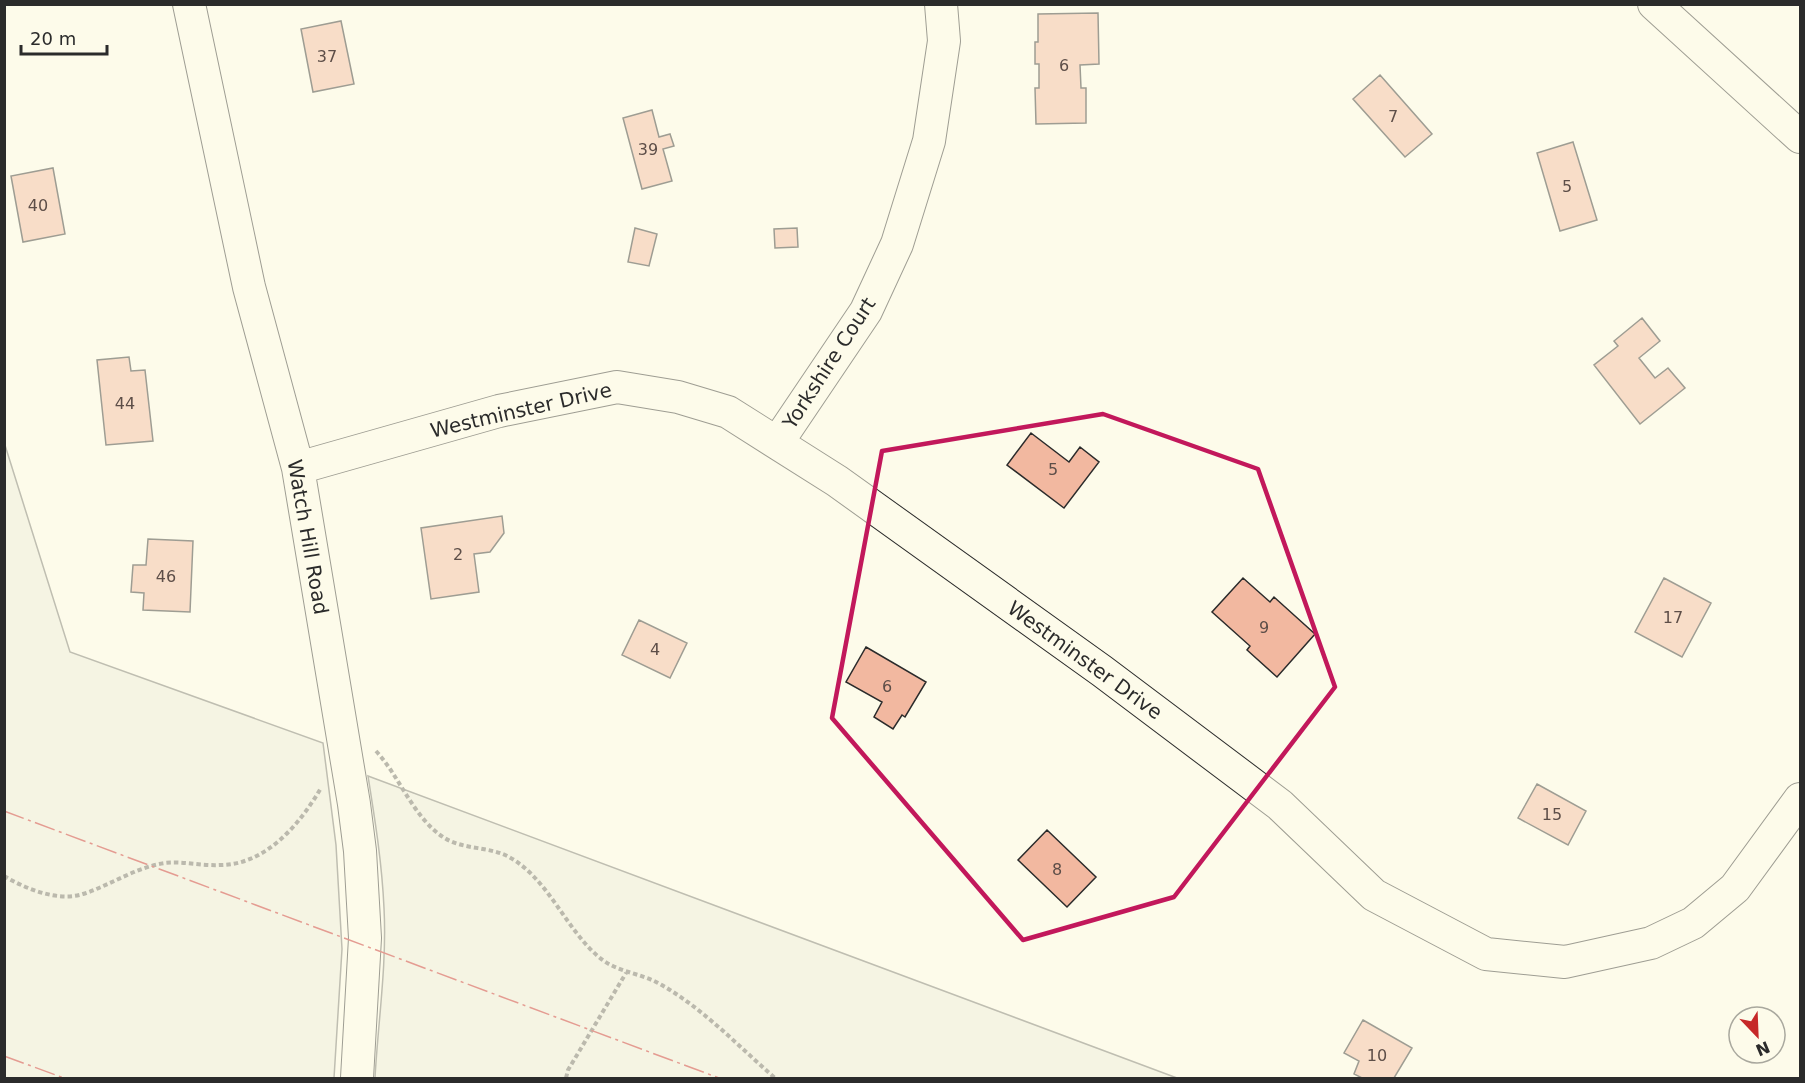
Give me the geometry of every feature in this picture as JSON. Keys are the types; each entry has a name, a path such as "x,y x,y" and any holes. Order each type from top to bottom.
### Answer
{"street":[{"name":"Watch Hill Road","path":"189,4 249,288 297,468 344,747 360,851 364,913 365,963 357,1078"},
{"name":"Yorkshire Court","path":"777,443 866,311 897,244 929,141 944,41 941,4"},
{"path":"1654,4 1800,137"},
{"name":"Westminster Drive","path":"297,468 499,411 617,387 678,397 728,412 837,481 1102,671 1280,805 1374,895 1486,954 1565,962 1651,943 1693,923 1735,888 1800,799"}],"path":[{"path":"4,876 39,892 61,896 81,895 132,873 166,863 219,866 240,864 263,852 288,833 308,810 344,747 377,751 424,819 444,838 508,856 531,873 580,937 601,959 626,973 657,982 693,1006 775,1078"},
{"path":"566,1078 568,1070 626,973"}],"highlighted area":[{"path":"1103,414 1258,469 1335,687 1174,897 1023,940 832,718 882,451"}],"shaded area":[{"path":"4,442 70,652 323,743 336,845 342,949 334,1078 5,1078"},
{"path":"368,776 1177,1078 375,1078 385,929 380,858"}],"building":[{"path":"1098,13 1099,64 1080,65 1081,88 1086,88 1086,123 1036,124 1035,88 1039,88 1039,64 1035,64 1035,42 1038,42 1038,14"},
{"path":"341,21 354,84 313,92 301,29"},
{"path":"1380,75 1432,134 1405,157 1353,99"},
{"path":"652,110 659,137 670,134 674,146 663,149 672,181 642,189 623,118"},
{"path":"1573,142 1597,220 1560,231 1537,153"},
{"path":"53,168 65,234 23,242 11,176"},
{"path":"635,228 657,234 649,266 628,262"},
{"path":"797,228 798,247 775,248 774,229"},
{"path":"1642,318 1660,341 1639,358 1655,378 1668,368 1685,388 1640,424 1594,365 1618,346 1614,341"},
{"path":"129,357 131,371 145,370 153,441 106,445 97,360"},
{"path":"1031,433 1069,462 1080,447 1099,462 1064,508 1007,465"},
{"path":"502,516 504,533 490,552 474,554 479,592 431,599 421,528"},
{"path":"148,539 193,541 190,612 143,610 144,593 131,592 133,565 146,565"},
{"path":"1243,578 1270,602 1274,597 1315,634 1277,677 1247,650 1250,646 1212,612"},
{"path":"1664,578 1711,603 1682,657 1635,632"},
{"path":"639,620 687,643 670,678 622,655"},
{"path":"866,647 926,682 905,717 902,715 893,729 874,717 882,702 846,682"},
{"path":"1537,784 1586,811 1568,845 1518,818"},
{"path":"1047,830 1096,877 1067,907 1018,860"},
{"path":"1363,1020 1412,1048 1394,1078 1362,1078 1354,1074 1359,1061 1344,1053"}],"power":[{"path":"4,811 719,1078"},
{"path":"4,1056 64,1078"}]}
